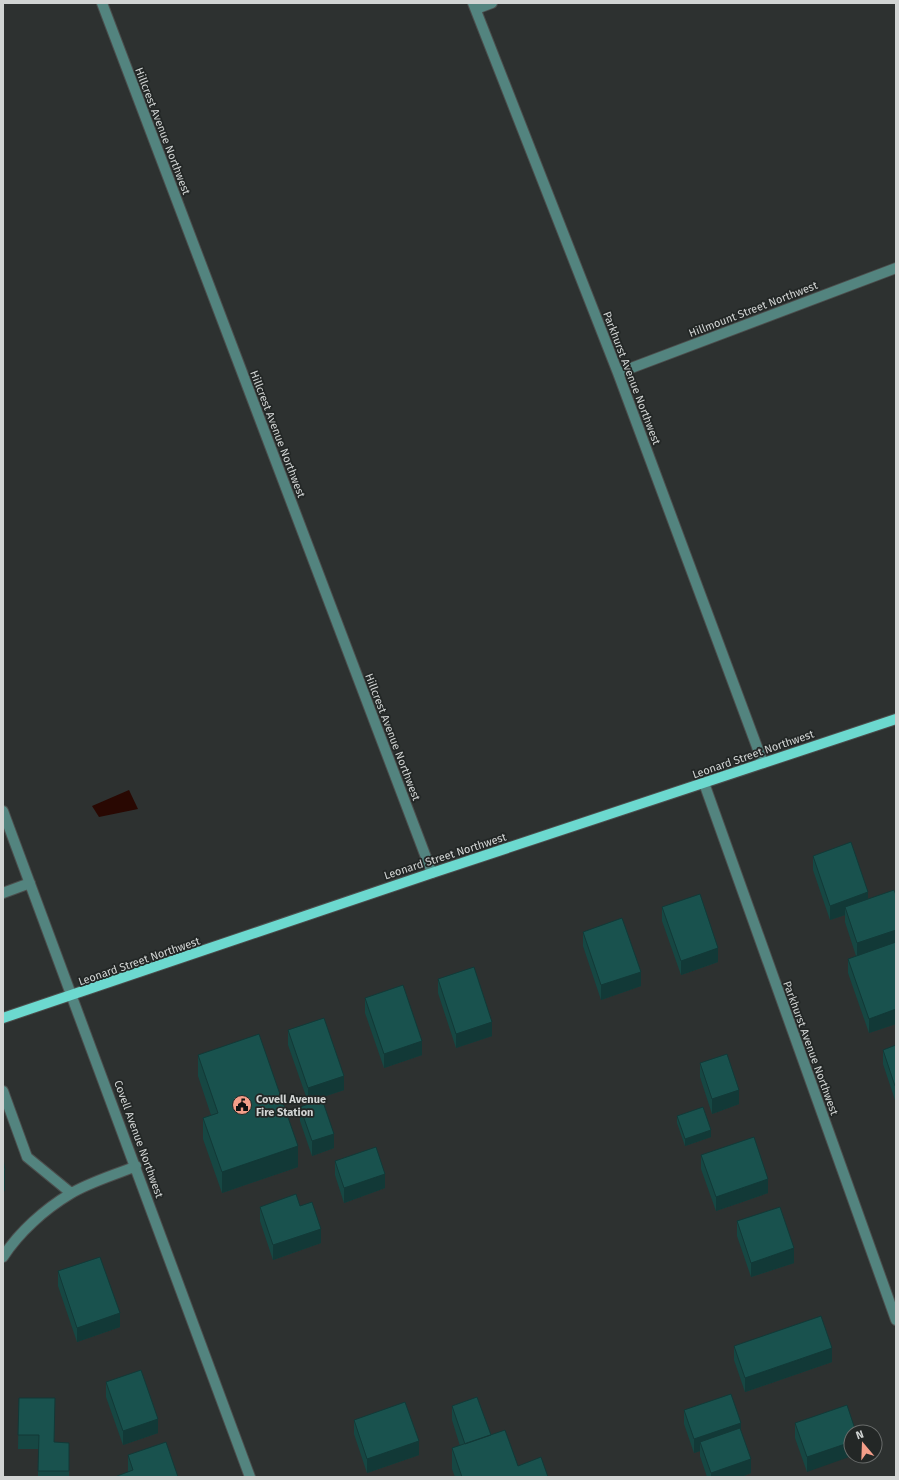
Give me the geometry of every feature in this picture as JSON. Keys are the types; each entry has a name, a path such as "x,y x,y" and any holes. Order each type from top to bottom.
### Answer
{"main road":[{"name":"Leonard Street Northwest","path":"3,1018 72,996 432,873 896,719"}],"street":[{"name":"Hillcrest Avenue Northwest","path":"102,3 432,873"},
{"path":"474,6 492,3"},
{"name":"Parkhurst Avenue Northwest","path":"474,6 618,373 763,763"},
{"name":"Hillmount Street Northwest","path":"618,373 896,268"},
{"name":"Parkhurst Avenue Northwest","path":"704,783 896,1320"},
{"name":"Covell Avenue Northwest","path":"3,810 250,1477"},
{"path":"3,893 30,883"},
{"path":"3,1091 27,1157 71,1193"},
{"path":"3,1257 6,1244 71,1193 136,1166"}],"shaded area":[{"path":"129,790 138,809 99,817 92,806"}],"building":[{"path":"851,842 868,892 830,906 813,856"},
{"path":"894,890 896,895 896,930 857,943 845,907"},
{"path":"700,894 718,948 681,961 662,907"},
{"path":"622,918 641,972 601,985 583,932"},
{"path":"896,942 896,1009 869,1019 848,959"},
{"path":"474,967 492,1022 456,1034 438,979"},
{"path":"403,985 422,1041 384,1054 365,998"},
{"path":"324,1018 344,1076 308,1088 288,1030"},
{"name":"Covell Avenue Fire Station","path":"259,1034 298,1146 222,1172 203,1118 218,1113 198,1055"},
{"path":"896,1045 896,1085 895,1086 883,1050"},
{"path":"727,1054 739,1090 712,1099 700,1063"},
{"path":"322,1099 334,1134 312,1141 300,1107"},
{"path":"703,1107 711,1130 685,1139 677,1116"},
{"path":"754,1137 768,1179 716,1197 701,1155"},
{"path":"376,1147 385,1174 344,1188 335,1161"},
{"path":"3,1159 5,1170 3,1171"},
{"path":"296,1194 300,1206 312,1202 321,1229 273,1245 260,1207"},
{"path":"780,1207 794,1248 751,1263 737,1221"},
{"path":"100,1257 120,1313 77,1328 58,1271"},
{"path":"821,1316 832,1348 745,1378 734,1346"},
{"path":"141,1370 158,1419 123,1431 106,1382"},
{"path":"731,1394 741,1423 694,1439 684,1410"},
{"path":"477,1397 491,1435 465,1444 452,1406"},
{"path":"19,1398 55,1398 54,1442 69,1443 69,1471 38,1471 39,1435 18,1435"},
{"path":"405,1402 419,1441 367,1459 354,1420"},
{"path":"847,1405 853,1424 843,1424 843,1445 807,1457 795,1423"},
{"path":"740,1428 751,1459 711,1473 700,1442"},
{"path":"505,1430 518,1466 541,1457 548,1477 462,1477 452,1448"},
{"path":"166,1442 178,1477 117,1476 133,1470 128,1455"}],"place":[{"name":"Covell Avenue Fire Station","path":"242,1105"}]}
